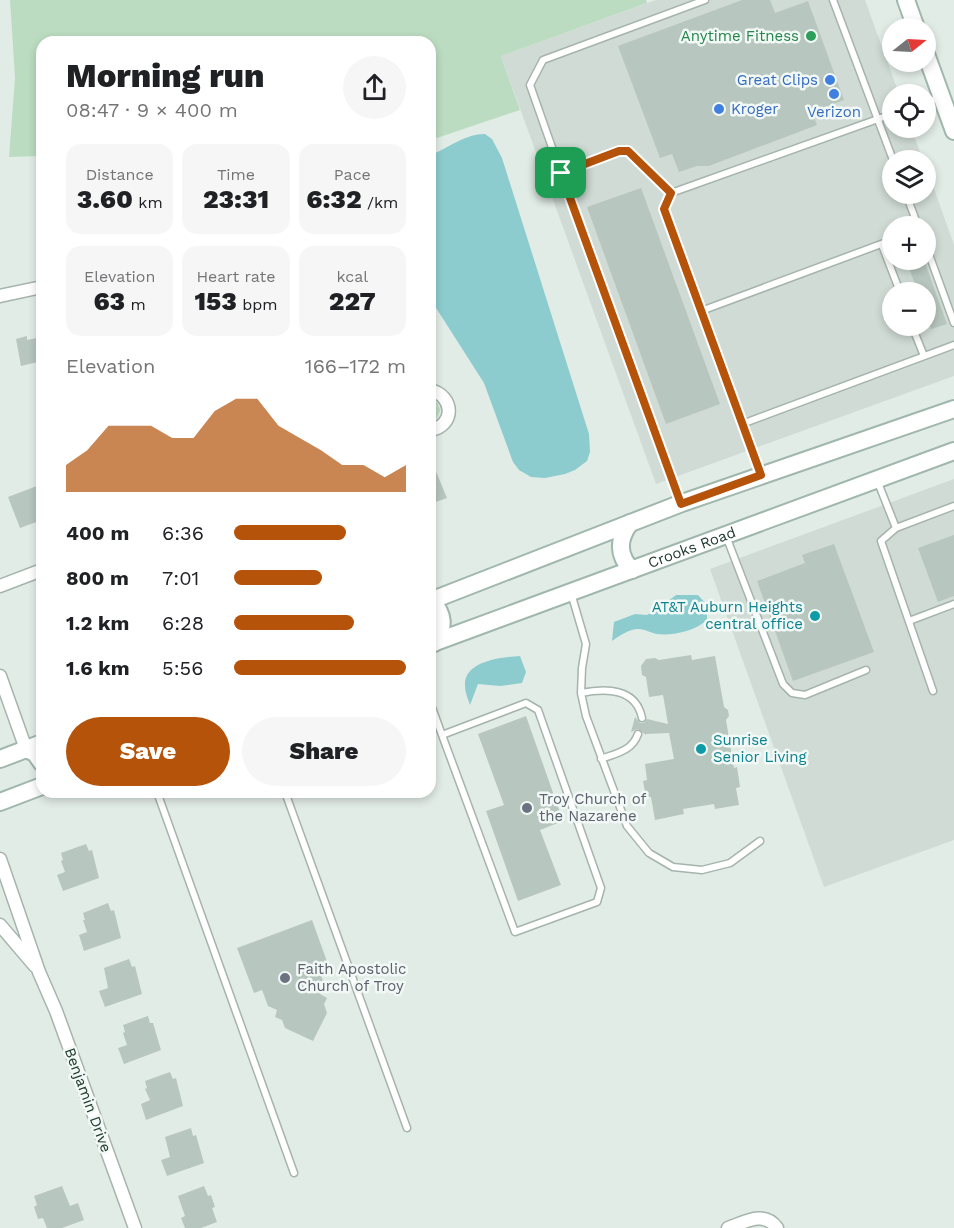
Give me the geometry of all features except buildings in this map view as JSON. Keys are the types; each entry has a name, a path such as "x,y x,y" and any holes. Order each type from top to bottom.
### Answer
{"main road":[{"path":"906,0 912,18"},
{"path":"936,103 954,131"},
{"path":"436,598 681,504 954,409"},
{"name":"Crooks Road","path":"436,642 954,451"},
{"path":"630,523 623,533 620,548 626,564 632,570"},
{"path":"436,607 441,614 442,624 440,634 436,638"},
{"path":"0,759 34,746"},
{"path":"0,802 36,787"}],"street":[{"path":"0,296 36,288"},
{"path":"436,393 448,402 450,414 444,424 436,427"},
{"path":"0,586 36,572"},
{"path":"0,676 34,746"},
{"name":"Benjamin Drive","path":"0,859 39,972 60,1022 135,1228"},
{"name":"Benjamin Drive","path":"0,925 39,972"},
{"path":"728,1228 758,1218 774,1224"}],"lane":[{"path":"681,504 530,85 543,60 705,0"},
{"path":"833,0 889,150"},
{"path":"761,475 664,209 671,193 882,118"},
{"path":"561,173 619,151 628,151 671,193"},
{"path":"701,311 882,245"},
{"path":"935,270 954,323"},
{"path":"916,336 924,357"},
{"path":"742,424 954,345"},
{"path":"877,479 896,528"},
{"path":"933,691 881,541 896,528 954,506"},
{"path":"726,535 783,684 792,693 805,695 866,670"},
{"path":"570,592 586,644 581,693 586,716 627,826 649,853 673,867 702,870 730,863 760,841"},
{"path":"909,621 954,604"},
{"path":"581,693 600,689 613,690 634,701 640,708 642,718"},
{"path":"436,718 442,735 515,932 597,902 601,888 538,710 526,703 442,735"},
{"path":"602,759 628,749 638,734"},
{"path":"159,798 294,1173"},
{"path":"287,798 407,1128"}],"shaded area":[{"path":"656,0 865,0 882,47 882,72 891,72 895,84 882,84 882,138 915,138 919,150 882,150 882,204 936,204 936,194 954,245 954,376 656,484 501,56"},
{"path":"954,479 954,840 824,887 710,569"}],"green space":[{"path":"10,0 646,0 647,3 501,56 520,110 436,138 436,36 36,36 36,156 9,157 15,78"},
{"path":"436,402 440,410 436,418"}],"water":[{"path":"485,134 492,139 502,158 589,434 590,452 587,461 565,474 545,478 531,477 519,470 513,462 484,383 436,308 436,153"},
{"path":"676,595 698,595 707,605 707,620 690,630 677,633 657,634 635,629 612,641 614,622 635,614 647,615"},
{"path":"520,656 526,672 522,683 500,686 478,684 470,705 465,686 470,671 494,659"}],"place":[{"name":"Anytime Fitness","path":"811,36"},
{"name":"Great Clips","path":"830,80"},
{"name":"Verizon","path":"834,94"},
{"name":"Kroger","path":"719,109"},
{"name":"AT&T Auburn Heights central office","path":"815,616"},
{"name":"Sunrise Senior Living","path":"701,749"},
{"name":"Troy Church of the Nazarene","path":"527,808"},
{"name":"Faith Apostolic Church of Troy","path":"285,978"}],"route":[{"path":"619,151 628,151 671,193 664,209 761,475 681,504 561,173 619,151"}]}
